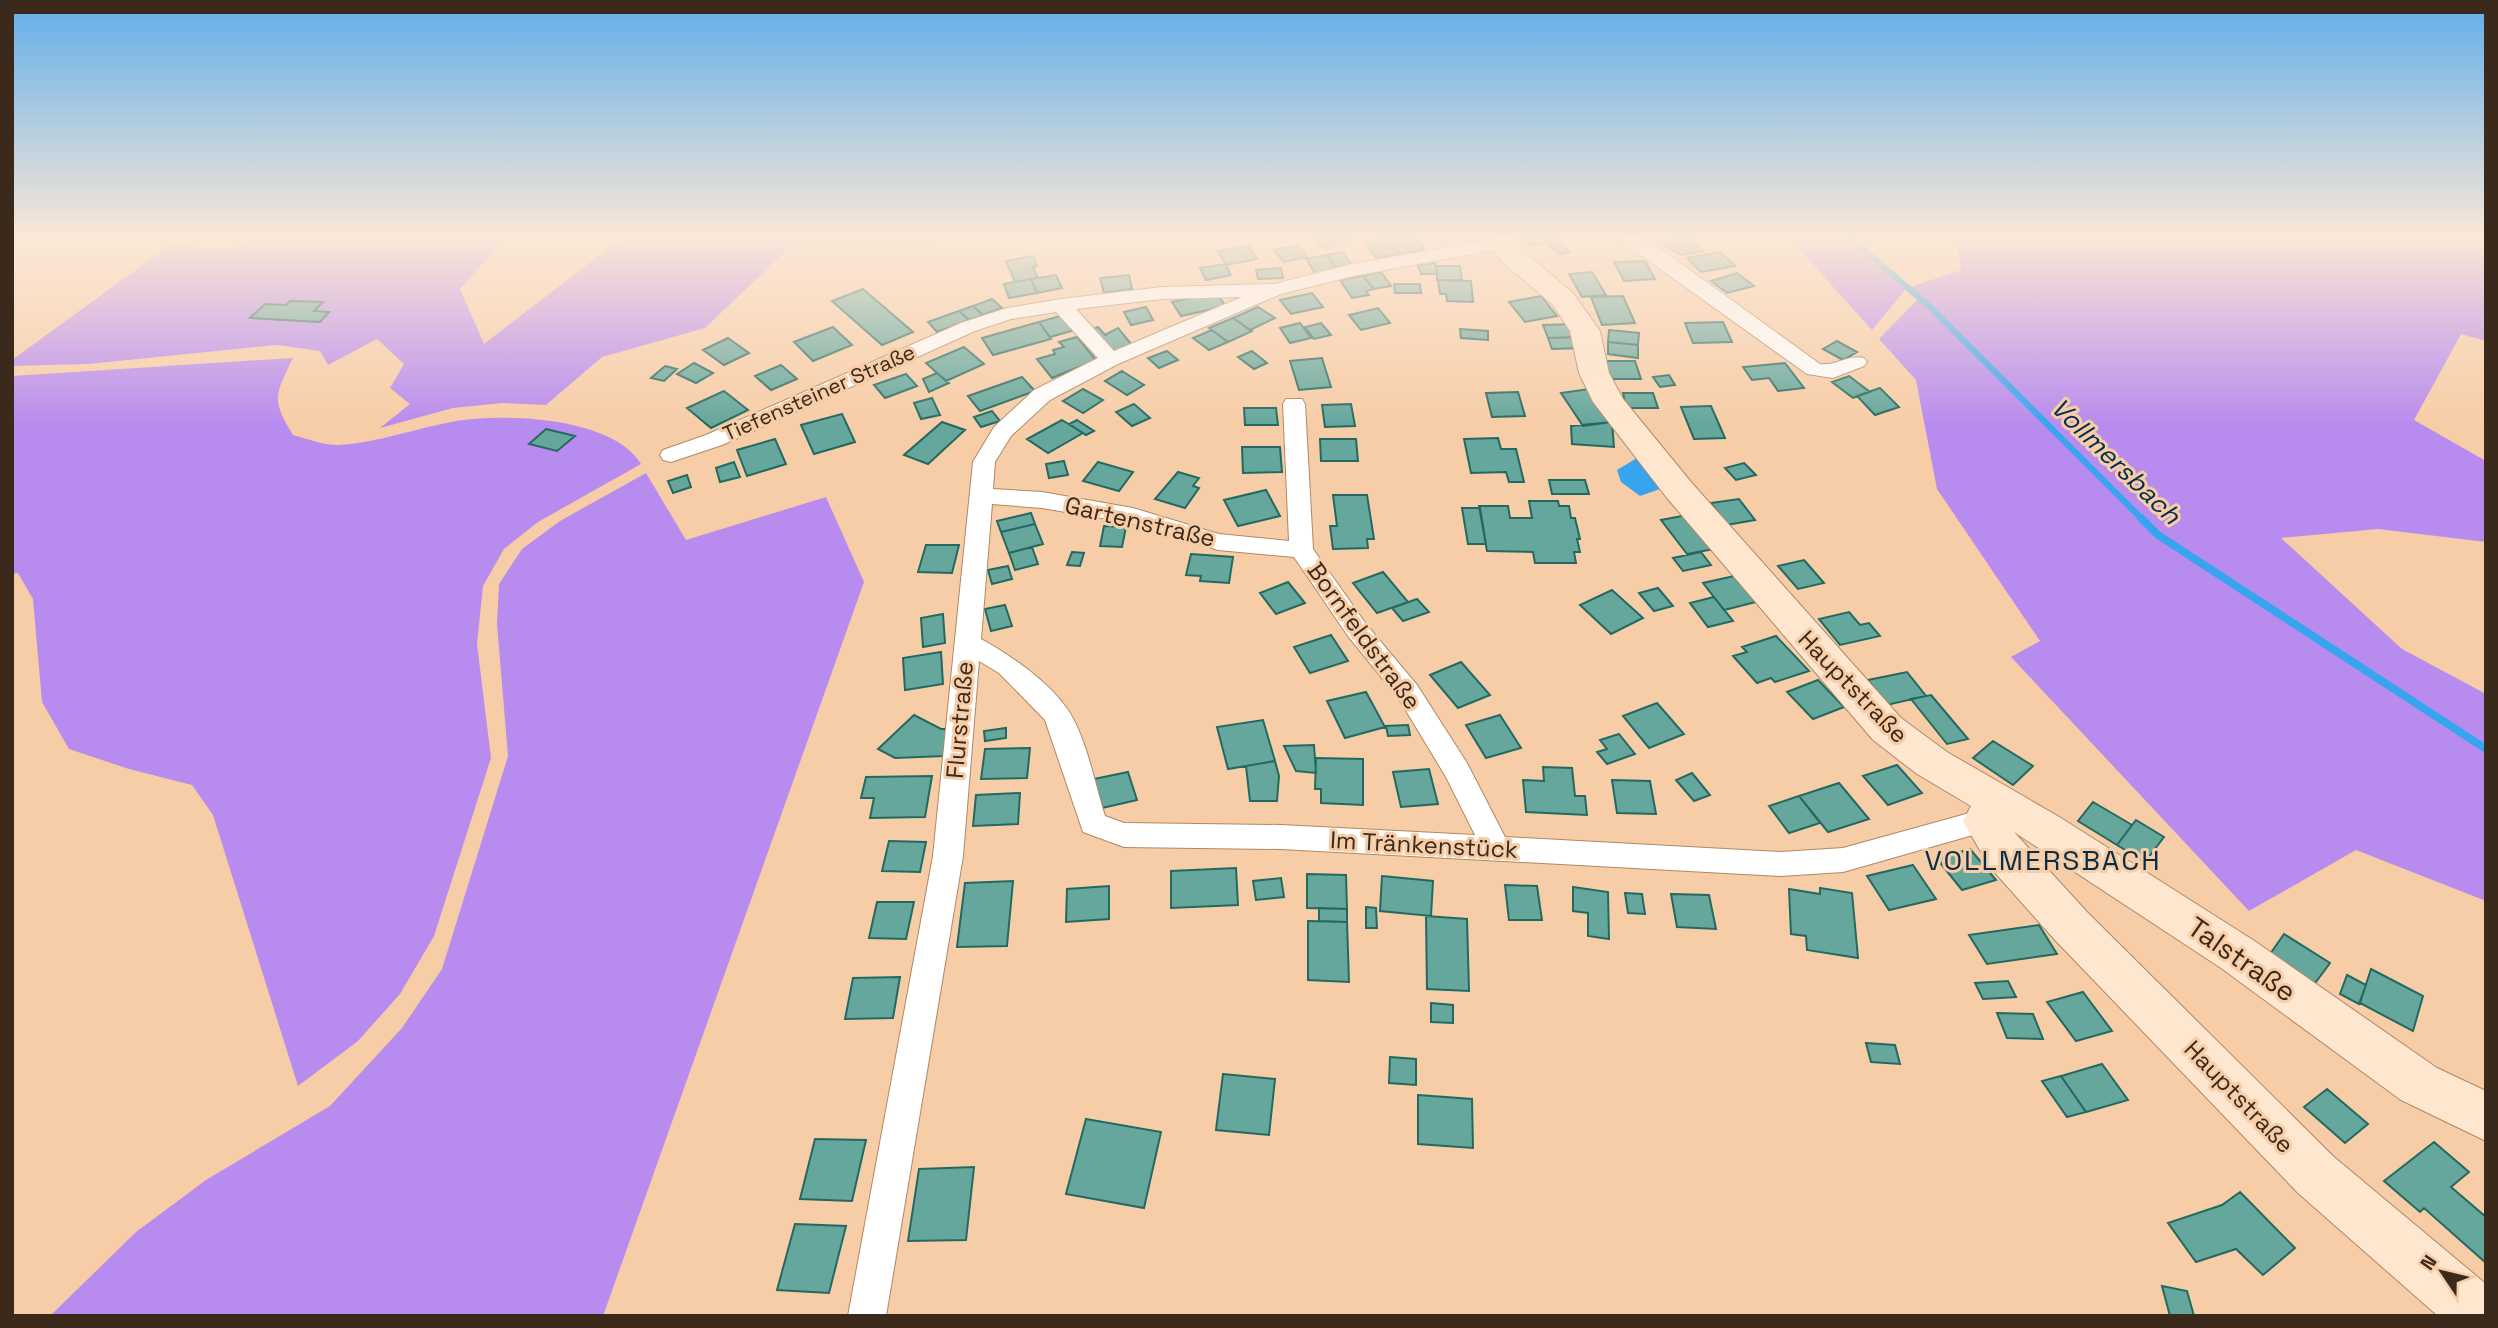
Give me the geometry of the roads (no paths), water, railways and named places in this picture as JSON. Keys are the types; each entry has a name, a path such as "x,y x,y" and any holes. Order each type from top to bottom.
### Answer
{"main road":[{"name":"Hauptstraße","path":"1564,300 1586,331 1594,373 1609,402 1789,620 1887,729 1991,811 2004,853 2071,926 2316,1175 2481,1316"},
{"name":"Talstraße","path":"1991,811 2237,954 2419,1084 2486,1117"}],"street":[{"name":"Tiefensteiner Straße","path":"671,455 714,440 968,327 1007,314 1103,300"},
{"name":"Flurstraße","path":"867,1316 948,856 984,462 1002,432 1042,395 1111,360 1251,300"},
{"path":"1718,300 1814,370 1833,372 1857,362"},
{"path":"1061,305 1111,360"},
{"name":"Bornfeldstraße","path":"1294,404 1301,550 1357,630 1408,692 1457,771 1497,850"},
{"name":"Gartenstraße","path":"979,495 1042,500 1133,516 1218,542 1301,550"},
{"name":"Im Tränkenstück","path":"966,642 1008,666 1056,715 1069,746 1093,824 1124,835 1281,837 1781,864 1843,860 1991,811"}],"water":[{"path":"1637,458 1660,489 1640,496 1621,482 1617,470"}],"waterway":[{"name":"Vollmersbach","path":"1922,300 2158,535 2486,749"}],"district":[{"name":"VOLLMERSBACH","path":"2043,860"}]}
